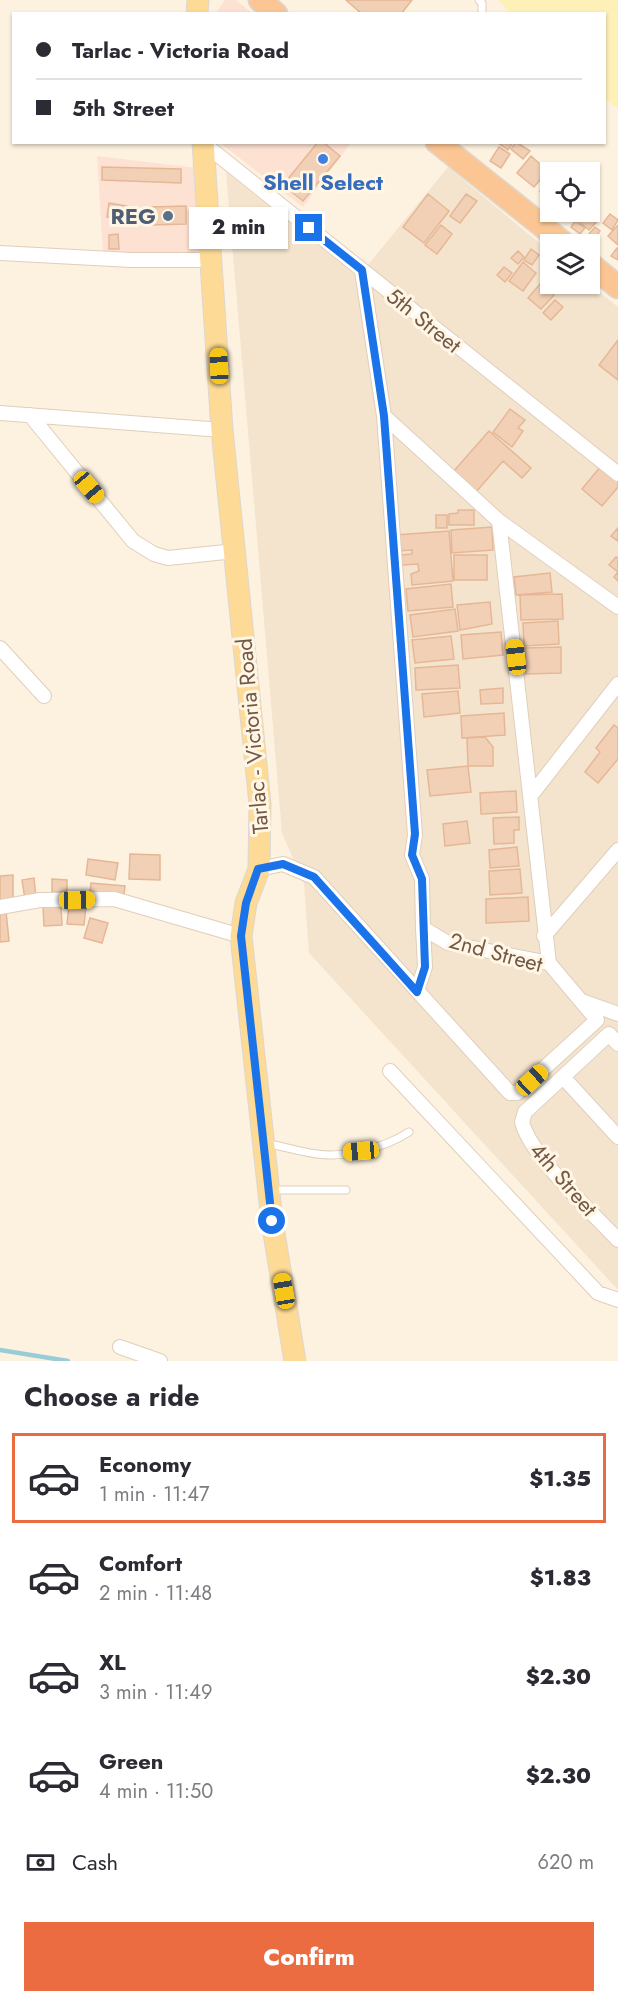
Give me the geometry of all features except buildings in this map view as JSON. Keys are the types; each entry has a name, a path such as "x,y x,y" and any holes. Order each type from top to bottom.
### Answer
{"highway":[{"path":"260,0 274,12"},
{"path":"440,144 552,234"},
{"path":"600,272 618,287"}],"main road":[{"name":"Tarlac - Victoria Road","path":"203,144 213,260 222,430 260,804 258,869 246,903 241,936 268,1190 296,1361"}],"street":[{"name":"5th Street","path":"204,144 618,474"},
{"path":"0,253 130,260 213,260"},
{"name":"2nd Street","path":"362,270 384,416 415,834 412,855 422,879 423,928 448,943 549,963 597,1020 517,1093 510,1093 417,992"},
{"path":"0,413 222,430"},
{"path":"30,415 134,541 154,554 168,558 234,551"},
{"path":"384,416 499,521 618,607"},
{"path":"499,521 532,794 544,936 549,963"},
{"path":"0,648 44,696"},
{"path":"532,794 618,684"},
{"path":"544,936 618,850"},
{"path":"258,869 283,864 314,877 417,992"},
{"path":"0,907 40,900 114,899 241,936"},
{"path":"417,992 425,967 423,928"},
{"path":"580,1000 618,1014"},
{"path":"614,1039 563,1077 618,1137"},
{"path":"390,1071 598,1293 618,1300"},
{"name":"4th Street","path":"563,1077 525,1112 522,1122 528,1137 554,1172 618,1240"},
{"path":"120,1347 160,1361"}],"lane":[{"path":"263,1142 317,1154 327,1154 361,1151 398,1139 409,1132"},
{"path":"268,1190 346,1190"}],"shaded area":[{"path":"225,0 236,0 251,12 217,12"},
{"path":"221,144 350,144 303,207"},
{"path":"97,156 197,168 202,259 103,252"},
{"path":"448,167 540,244 540,294 600,293 618,307 618,1290 309,953 304,884 282,833 226,172 358,277"}],"sand":[{"path":"498,0 618,0 618,109 606,100 606,12 509,12"}],"waterway":[{"path":"0,1350 68,1361"}],"place":[{"name":"Shell Select","path":"323,159"},
{"name":"REG","path":"168,216"}],"route":[{"path":"272,1221 241,936 246,903 258,869 283,864 314,877 417,992 425,967 422,879 412,855 415,834 384,416 362,270 309,228"}]}
